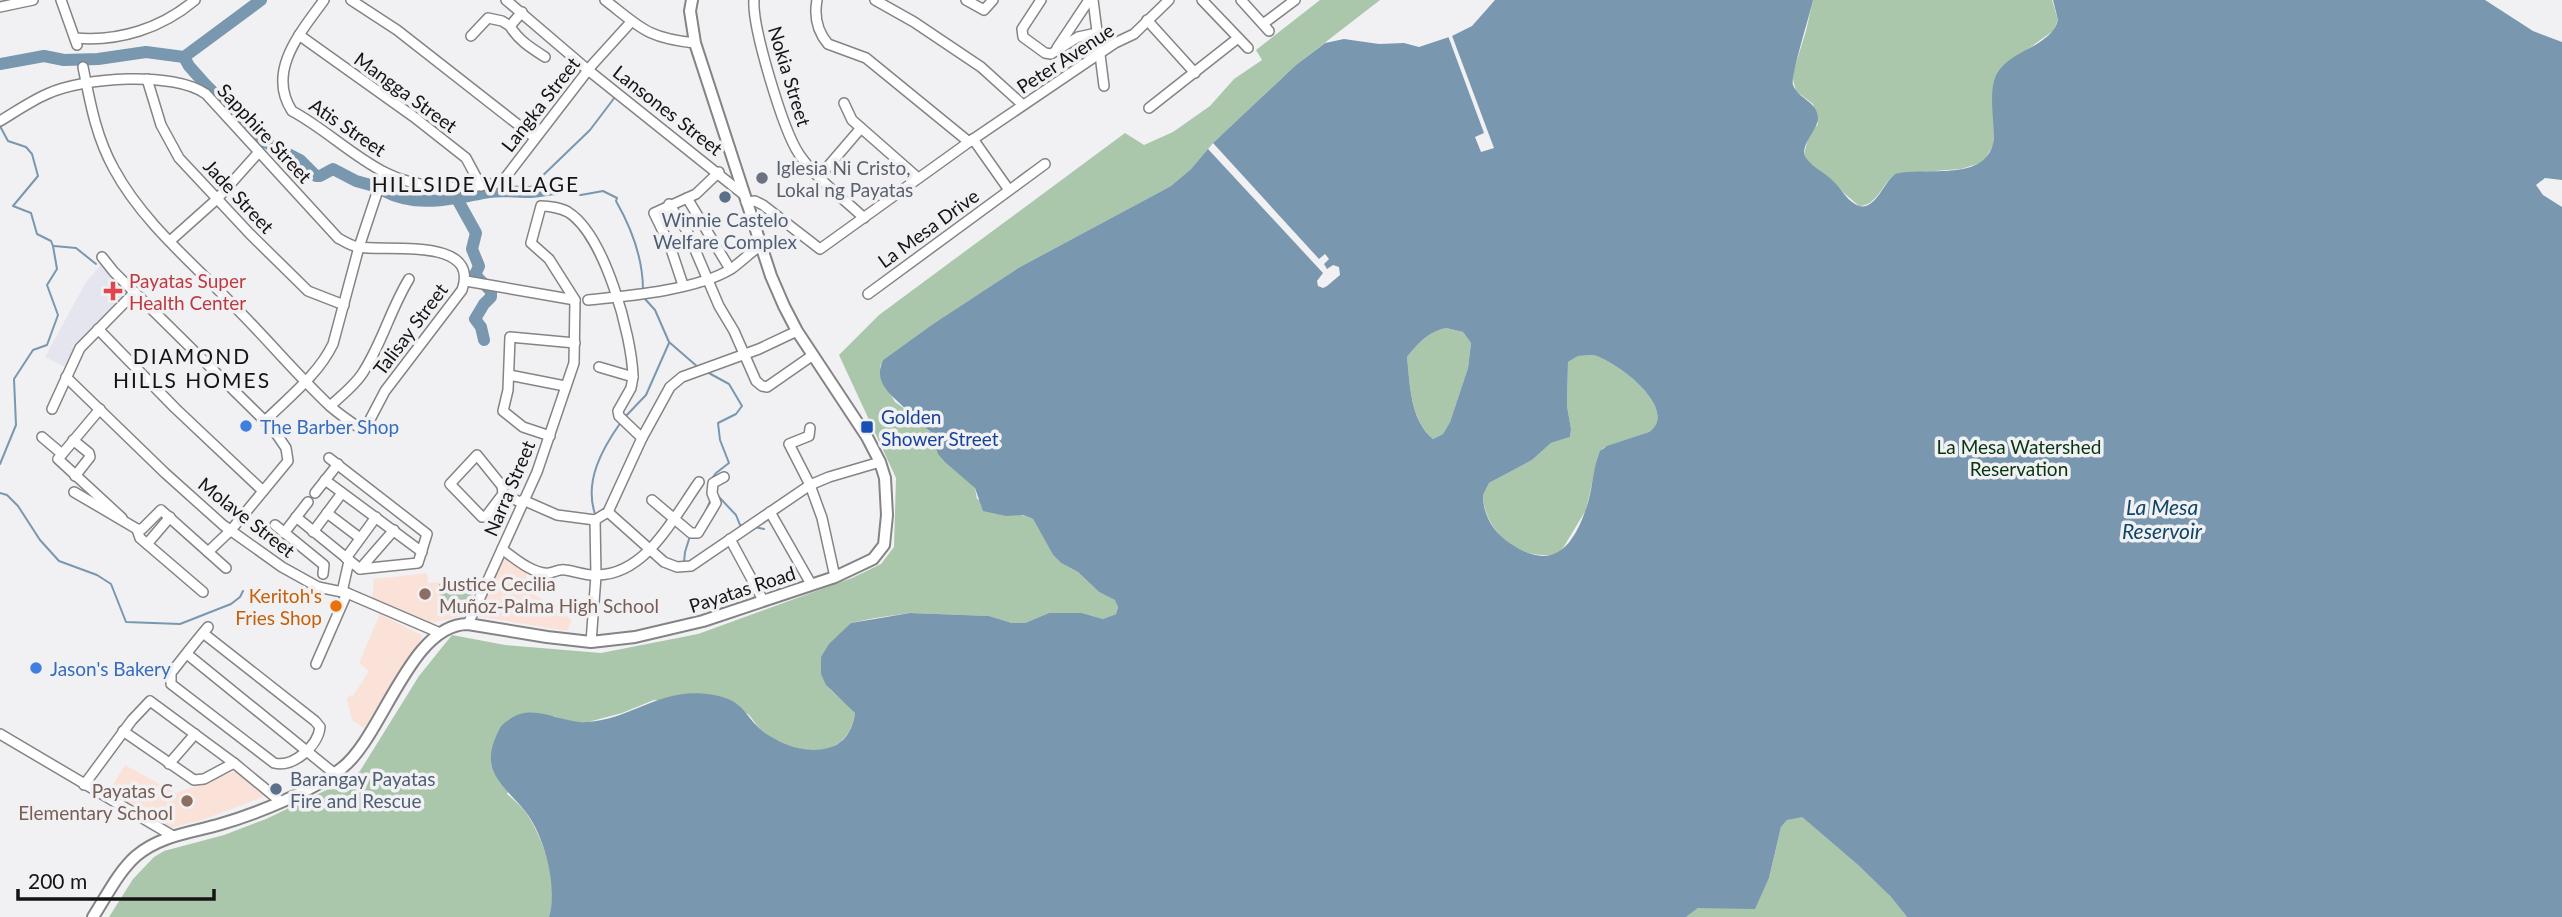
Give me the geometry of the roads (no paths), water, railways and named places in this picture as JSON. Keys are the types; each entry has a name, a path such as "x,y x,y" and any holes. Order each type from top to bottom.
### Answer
{"main road":[{"name":"Payatas Road","path":"93,917 130,862 155,843 221,824 280,801 335,774 359,751 415,660 440,633 460,624 468,624 591,642 635,637 672,629 835,577 873,559 884,545 887,515 885,478 880,462 856,418 797,331 771,276 695,43 690,11 692,0"}],"street":[{"path":"0,8 33,0"},
{"path":"61,0 76,41 139,32 172,17 195,0"},
{"name":"Atis Street","path":"324,0 299,36 285,63 282,83 284,99 292,111 384,172"},
{"path":"351,0 397,30 535,138"},
{"name":"Lansones Street","path":"506,0 588,70 719,172 745,198 763,205 819,249 864,218"},
{"path":"605,0 648,34 695,43"},
{"name":"Nokia Street","path":"754,0 756,24 778,102 798,152 819,177 864,218"},
{"name":"La Mesa Drive","path":"817,0 817,26 828,44 866,58 971,140 1009,190"},
{"path":"966,0 984,10 993,0"},
{"path":"1041,0 1023,29 1022,36 1045,53 1055,52 1089,33 1096,36 1098,41"},
{"path":"1055,52 1091,0"},
{"path":"1091,0 1104,86"},
{"name":"Peter Avenue","path":"864,218 971,140 1100,53 1132,36 1169,0"},
{"path":"1202,0 1248,48"},
{"path":"1247,2 1266,27 1296,0"},
{"path":"879,2 970,59 1023,105"},
{"path":"510,26 522,12"},
{"path":"471,36 488,18 502,21 528,46 545,57"},
{"path":"1147,20 1195,72"},
{"name":"Langka Street","path":"384,172 416,183 454,187 502,182 588,70 631,22"},
{"name":"Mangga Street","path":"299,36 414,117 466,158 481,186"},
{"path":"1149,108 1238,38"},
{"path":"83,67 96,126 113,169 127,191 170,241 330,407 359,378 372,358 394,304 409,279"},
{"name":"Sapphire Street","path":"0,121 48,93 86,83 147,79 198,88 338,238 359,247"},
{"name":"Jade Street","path":"147,79 167,139 179,158 308,291 344,305"},
{"path":"844,103 852,120 918,178"},
{"path":"819,177 861,128"},
{"path":"170,241 217,199 259,152"},
{"name":"La Mesa Drive","path":"868,294 1045,164"},
{"path":"265,421 327,357 384,172"},
{"path":"683,285 670,246 654,213 703,189 719,172"},
{"path":"687,198 730,270"},
{"path":"669,205 687,231 719,306 746,354 756,381 767,387 813,355"},
{"path":"575,300 549,259 531,243 540,207 567,212 581,225 605,263 633,358 631,388 618,411 619,416 642,438"},
{"path":"588,300 617,298 707,279 730,270 761,245"},
{"name":"Talisay Street","path":"330,407 364,431 385,391 457,299 466,281 464,269 449,255 400,247 359,247"},
{"path":"102,257 265,421 281,439 289,456 288,461 231,530 208,552"},
{"path":"466,281 575,300"},
{"path":"52,410 80,348 135,292"},
{"name":"Narra Street","path":"468,624 550,436 574,363 575,300"},
{"path":"98,329 175,408 263,491"},
{"path":"503,494 557,515 595,520 608,512 661,400 676,382 682,377 774,344 797,331"},
{"path":"550,436 523,427 504,413 510,337 575,343"},
{"path":"599,367 633,377"},
{"path":"509,375 565,386"},
{"name":"Molave Street","path":"66,377 165,473 231,530 300,579 318,587 344,593 440,633"},
{"path":"100,409 58,459 122,519"},
{"path":"810,428 809,436 789,444 810,485 822,518 835,577"},
{"path":"41,437 62,454"},
{"path":"73,440 89,453 90,457 75,476"},
{"path":"477,456 502,486 503,494 487,515 482,517 450,484 477,456"},
{"path":"296,517 360,569 416,564 428,536 333,461 325,480 315,493"},
{"path":"608,512 670,565 691,566 810,485 880,462"},
{"path":"652,500 691,533 698,533 716,503 712,491 715,481 724,477"},
{"path":"325,480 422,552"},
{"path":"502,549 542,572 561,569 596,576 620,572 650,550 699,482"},
{"path":"360,506 372,490"},
{"path":"74,492 112,516 140,529"},
{"path":"313,532 342,493"},
{"path":"284,533 308,502"},
{"path":"203,592 140,538 140,529 159,510 226,568"},
{"path":"770,512 811,584"},
{"path":"327,513 360,538"},
{"path":"147,544 170,517"},
{"path":"316,664 344,593 347,560 376,517"},
{"path":"360,569 410,520"},
{"path":"591,642 596,576 595,520"},
{"path":"275,525 324,565 324,573"},
{"path":"730,539 763,600"},
{"path":"205,630 316,721 320,727 319,733 306,751 289,763 274,763 171,684 171,673 187,654 205,630"},
{"path":"187,654 335,774"},
{"path":"84,785 123,731 150,701 280,801"},
{"path":"123,731 189,778 199,780 234,763"},
{"path":"0,734 173,836"},
{"path":"169,764 195,734"}],"water":[{"name":"La Mesa Reservoir","path":"1495,0 1813,0 1793,80 1799,94 1815,108 1818,119 1804,154 1809,162 1832,180 1852,202 1863,206 1874,200 1895,174 1954,170 1981,162 1990,152 1994,138 1992,99 1995,78 2008,61 2047,37 2054,29 2058,20 2053,0 2485,0 2533,31 2562,42 2562,180 2545,178 2536,185 2543,195 2562,207 2562,917 1907,917 1858,865 1802,817 1787,820 1781,827 1769,878 1755,909 1698,908 1686,917 549,917 551,877 544,848 532,822 501,784 492,766 493,744 500,728 519,714 538,713 587,722 604,720 663,698 695,693 714,695 738,705 757,726 778,741 803,749 820,750 839,743 850,730 854,719 855,713 826,685 821,674 821,657 829,644 851,623 910,613 989,616 1012,623 1025,623 1049,613 1082,613 1103,619 1116,614 1118,607 1115,600 1099,592 1078,572 1061,563 1053,555 1033,519 1023,515 1006,516 983,511 975,488 945,462 938,454 931,432 915,422 882,382 880,368 883,360 1020,267 1171,186 1296,65 1325,43 1344,39 1379,44 1404,43 1419,47 1472,26","holes":["1446,328 1463,332 1471,343 1468,368 1450,422 1443,434 1433,439 1425,431 1415,412 1407,357 1424,339","1593,355 1616,366 1641,387 1657,411 1657,422 1649,432 1607,446 1600,451 1586,509 1567,545 1559,552 1549,555 1538,556 1525,552 1505,540 1495,529 1487,517 1483,495 1489,483 1532,460 1551,443 1570,437 1567,406 1568,362 1578,356"]}],"waterway":[{"path":"0,64 44,56 64,60 98,59 146,52 184,57 261,0"},
{"path":"184,57 205,84 261,140 300,160 316,176 333,169 356,181 374,186"},
{"path":"532,192 535,183 590,130 615,97"},
{"path":"0,126 8,141 26,147 32,154 38,176 13,206 31,213 37,234 51,241 57,269 47,285 58,315 47,345 33,350 14,379 16,425 0,464"},
{"path":"560,189 581,195 603,191 617,198 639,256 643,290"},
{"path":"384,191 410,200 423,201 494,191 531,192 560,189"},
{"path":"456,197 476,233 472,249 479,266 475,275 491,291 491,297 475,319 481,327 484,340"},
{"path":"54,246 76,248 96,264"},
{"path":"645,299 655,310 669,342 699,368"},
{"path":"624,418 646,395 669,343"},
{"path":"707,372 729,384 742,406 736,414 718,423 720,440 729,463 710,481"},
{"path":"595,514 592,502 593,478 607,443 621,422"},
{"path":"0,493 7,495 18,506 40,540 59,561 97,575 111,584 126,622 180,624 231,604 243,591"},
{"path":"718,496 742,525"},
{"path":"705,513 711,499"},
{"path":"755,527 764,529"},
{"path":"684,562 690,536"}],"place":[{"name":"Iglesia Ni Cristo, Lokal ng Payatas","path":"762,178"},
{"name":"Winnie Castelo Welfare Complex","path":"725,197"},
{"name":"Payatas Super Health Center","path":"113,291"},
{"name":"The Barber Shop","path":"246,426"},
{"name":"Golden Shower Street","path":"867,427"},
{"name":"Justice Cecilia Muñoz-Palma High School","path":"425,594"},
{"name":"Keritoh's Fries Shop","path":"336,606"},
{"name":"Jason's Bakery","path":"36,668"},
{"name":"Barangay Payatas Fire and Rescue","path":"276,789"},
{"name":"Payatas C Elementary School","path":"187,801"}],"district":[{"name":"HILLSIDE VILLAGE","path":"476,183"},
{"name":"DIAMOND HILLS HOMES","path":"192,367"}],"park label":[{"name":"La Mesa Watershed Reservation","path":"2019,457"}]}
